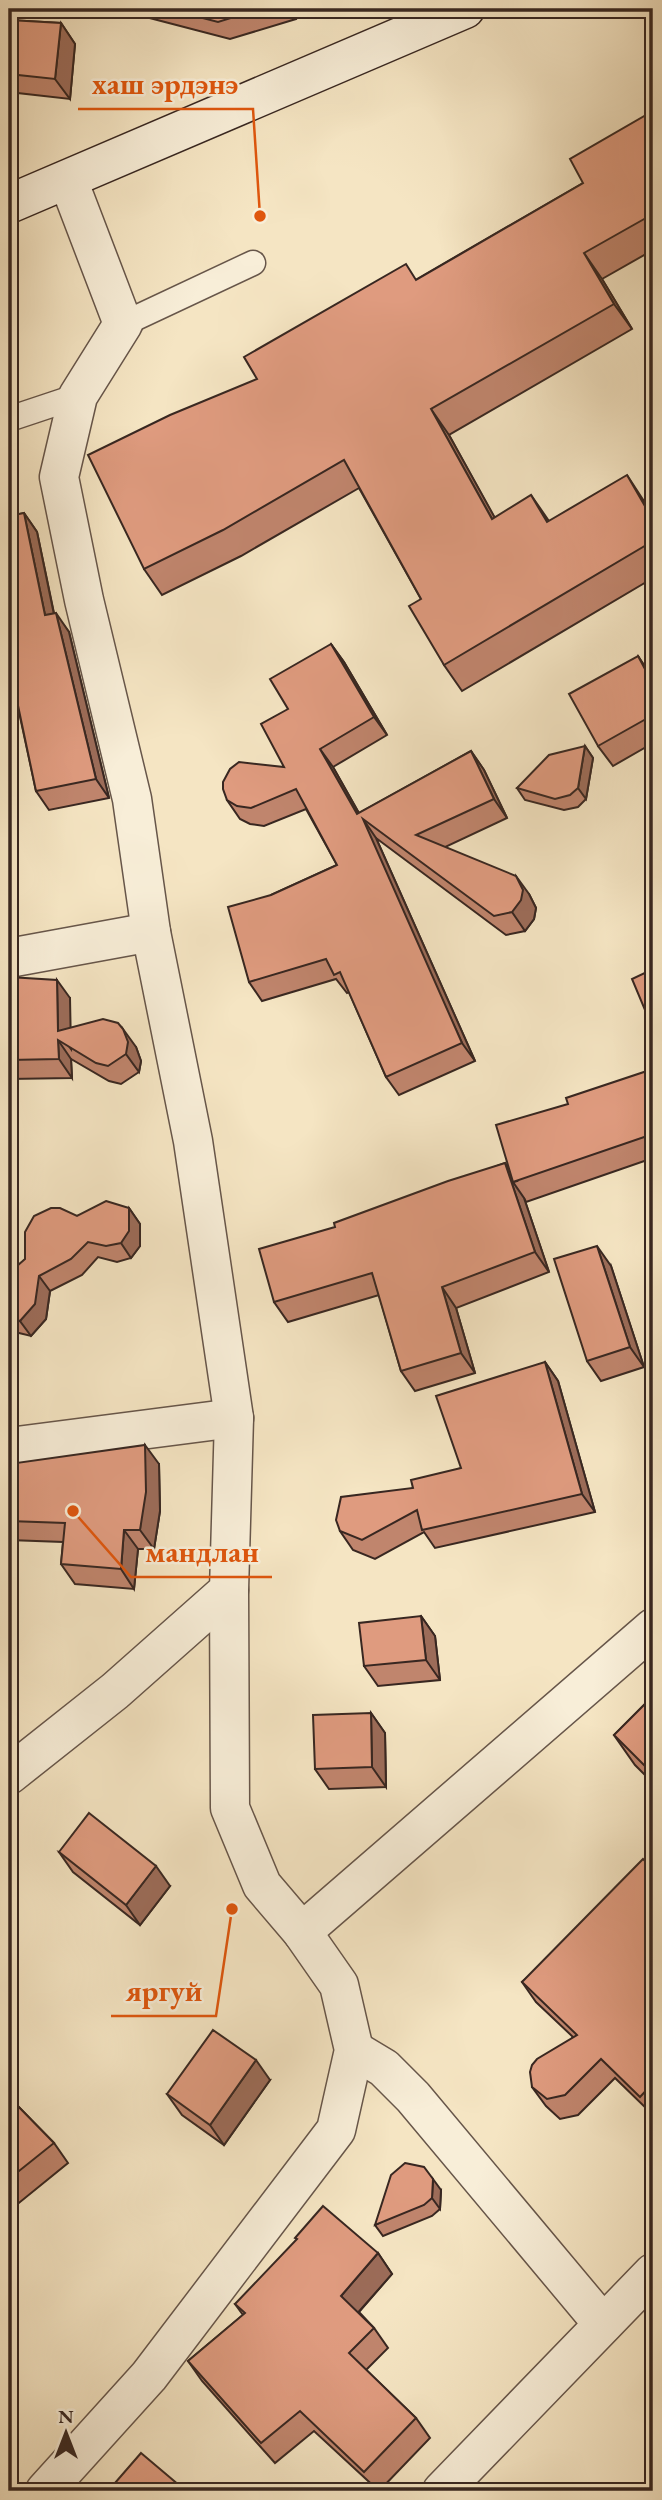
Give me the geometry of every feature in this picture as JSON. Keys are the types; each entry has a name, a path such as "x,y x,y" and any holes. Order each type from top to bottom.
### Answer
{"street":[{"path":"9,204 465,9"},
{"path":"45,2491 149,2376 336,2130 354,2050 339,1985 302,1932 262,1885 230,1808 229,1590 234,1418 193,1140 151,932 132,799 84,600 59,477 78,396 123,324 68,180"},
{"path":"9,958 151,932"},
{"path":"9,1447 234,1418"},
{"path":"9,1774 115,1691 229,1590"},
{"path":"302,1932 653,1628"},
{"path":"354,2050 384,2068 413,2097 603,2325"},
{"path":"442,2491 653,2273"}],"lane":[{"path":"123,324 253,263"},
{"path":"9,419 78,396"}],"building":[{"path":"168,9 260,9 218,22"},
{"path":"9,20 61,23 55,79 9,74"},
{"path":"653,111 653,214 584,253 614,304 431,409 492,519 531,495 547,522 627,475 653,520 653,541 444,665 409,606 421,599 344,460 223,530 144,569 88,455 170,415 257,379 244,357 406,264 416,280 583,183 570,159"},
{"path":"24,513 45,615 56,613 96,779 36,791 12,677 9,678 9,516"},
{"path":"331,644 374,717 320,749 357,814 471,751 494,799 416,835 516,876 523,890 521,900 512,912 494,916 363,819 462,1043 386,1077 340,972 334,975 326,959 249,982 228,907 271,895 337,865 296,789 251,808 237,806 227,800 223,789 223,782 230,769 239,762 284,767 261,724 288,709 270,679"},
{"path":"638,656 653,684 653,715 598,746 569,694"},
{"path":"585,746 578,788 570,795 555,799 517,788 549,755"},
{"path":"653,969 653,1029 632,979"},
{"path":"9,977 57,980 58,1031 103,1019 118,1023 128,1042 126,1054 108,1066 96,1063 58,1040 59,1059 9,1060"},
{"path":"653,1069 653,1134 513,1182 496,1125 568,1104 566,1098"},
{"path":"505,1163 535,1252 442,1287 461,1353 401,1371 372,1273 274,1302 259,1249 335,1227 334,1223"},
{"path":"106,1201 129,1208 129,1231 121,1243 106,1246 88,1242 71,1259 39,1276 35,1304 20,1321 9,1318 9,1273 25,1259 25,1232 34,1216 51,1208 60,1208 77,1216"},
{"path":"597,1246 630,1347 587,1361 554,1259"},
{"path":"545,1362 582,1494 422,1530 417,1510 362,1540 340,1531 336,1520 341,1497 413,1488 411,1480 461,1468 436,1396"},
{"path":"145,1445 146,1492 140,1530 124,1530 121,1569 61,1564 65,1523 9,1521 9,1464"},
{"path":"421,1616 426,1660 364,1666 359,1623"},
{"path":"653,1696 653,1774 614,1735"},
{"path":"371,1713 372,1767 315,1769 313,1715"},
{"path":"89,1813 156,1866 126,1905 59,1852"},
{"path":"643,1859 653,1869 653,2083 640,2097 601,2059 565,2095 547,2099 532,2087 532,2065 537,2059 577,2035 522,1982"},
{"path":"213,2030 256,2060 210,2125 167,2094"},
{"path":"9,2097 54,2143 9,2179"},
{"path":"405,2163 424,2167 433,2179 432,2198 424,2205 375,2225 391,2175"},
{"path":"323,2206 378,2253 341,2296 374,2328 349,2353 416,2418 364,2472 300,2411 261,2443 188,2361 245,2313 235,2304 297,2239 295,2238"},
{"path":"141,2453 186,2491 108,2491"}],"place":[{"name":"хаш эрдэнэ","path":"260,216"},
{"name":"мандлан","path":"73,1511"},
{"name":"яргуй","path":"232,1909"}]}
